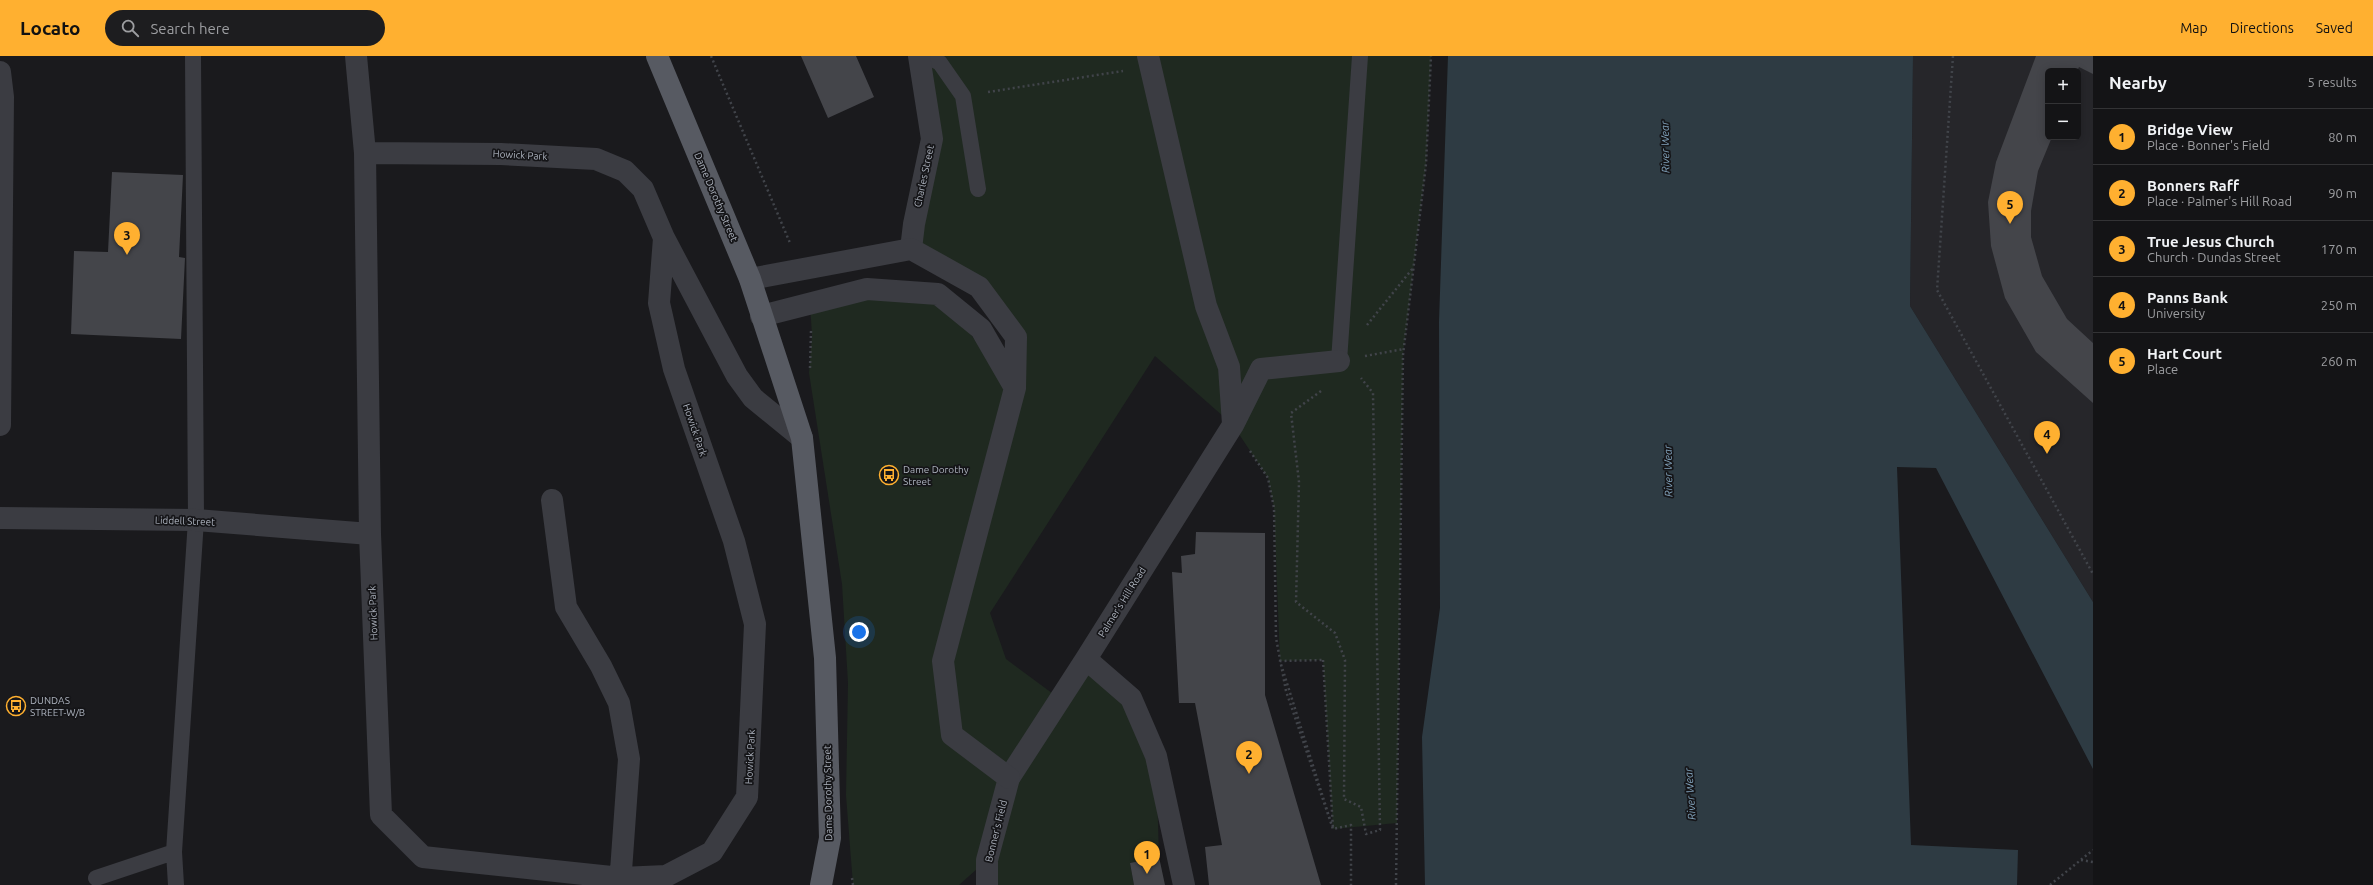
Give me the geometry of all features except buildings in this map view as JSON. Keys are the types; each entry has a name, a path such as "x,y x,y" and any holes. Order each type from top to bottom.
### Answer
{"main road":[{"name":"Dame Dorothy Street","path":"658,56 750,279 802,438 825,658 830,838 821,885"}],"street":[{"name":"Howick Park","path":"356,56 365,153 370,534 381,815 423,857 620,882 666,876 712,852 747,797 755,624 734,541 674,369 659,303 664,238 643,189 625,171 596,159 501,154 365,153"},
{"name":"Charles Street","path":"911,249 914,224 932,140 920,56"},
{"path":"1150,61 1206,306 1229,367 1233,425"},
{"path":"0,72 3,97 0,425"},
{"path":"664,238 737,376 753,398 802,438"},
{"path":"750,279 911,249 979,287 1016,337 1015,388 943,661 952,735 1009,778"},
{"path":"761,316 867,289 938,294 981,329 1015,388"},
{"name":"Palmer's Hill Road","path":"1009,778 1086,660 1233,425 1261,369 1339,360"},
{"path":"552,500 566,606 601,666 620,710 629,760 620,882"},
{"name":"Liddell Street","path":"0,518 196,520 370,534"},
{"path":"1086,660 1131,698 1153,749 1184,885"},
{"name":"Bonner's Field","path":"987,885 987,860 1009,778"}],"lane":[{"path":"176,885 174,852 196,520 193,56"},
{"path":"928,56 940,63 963,96 978,189"},
{"path":"1339,360 1360,56"},
{"path":"96,878 174,852"}],"path":[{"path":"711,56 784,227"},
{"path":"1396,885 1404,349 1426,164 1431,56"},
{"path":"1953,56 1937,290 2093,574"},
{"path":"963,96 1150,61"},
{"path":"1339,360 1362,378 1373,393 1380,830 1366,834 1361,807 1344,799 1345,660 1335,632 1296,602 1299,482 1291,413 1326,388 1339,360 1413,268"},
{"path":"1339,360 1404,349"},
{"path":"1233,425 1268,478 1274,508 1276,638 1280,661 1286,691 1334,829"},
{"path":"1280,661 1323,660 1334,829"},
{"path":"1334,829 1351,825 1351,885"},
{"path":"2050,885 2093,850"},
{"path":"2080,860 2093,862"}],"shaded area":[{"path":"1913,56 2093,56 2093,602 1910,306"}],"green space":[{"path":"919,56 1431,56 1426,164 1403,355 1397,823 1333,829 1323,660 1280,661 1274,508 1268,478 1233,425 1155,356 990,613 1006,659 1060,699 1086,659 1131,698 1156,756 1159,857 1130,863 1134,885 987,885 987,860 959,885 853,885 846,795 848,683 842,584 809,373 812,335 810,304 938,294 1014,388 1016,337 979,287 911,249 932,139"}],"water":[{"name":"River Wear","path":"1448,56 1913,56 1910,306 2093,602 2093,769 1936,468 1897,467 1911,845 2018,850 2017,885 1425,885 1422,737 1440,608 1439,322"}],"place":[{"name":"Hart Court","path":"2010,224"},
{"name":"True Jesus Church","path":"127,255"},
{"name":"Panns Bank","path":"2047,454"},
{"name":"Dame Dorothy Street","path":"889,475"},
{"name":"DUNDAS STREET-W/B","path":"16,706"},
{"name":"Bonners Raff","path":"1249,774"},
{"name":"Bridge View","path":"1147,874"}]}
